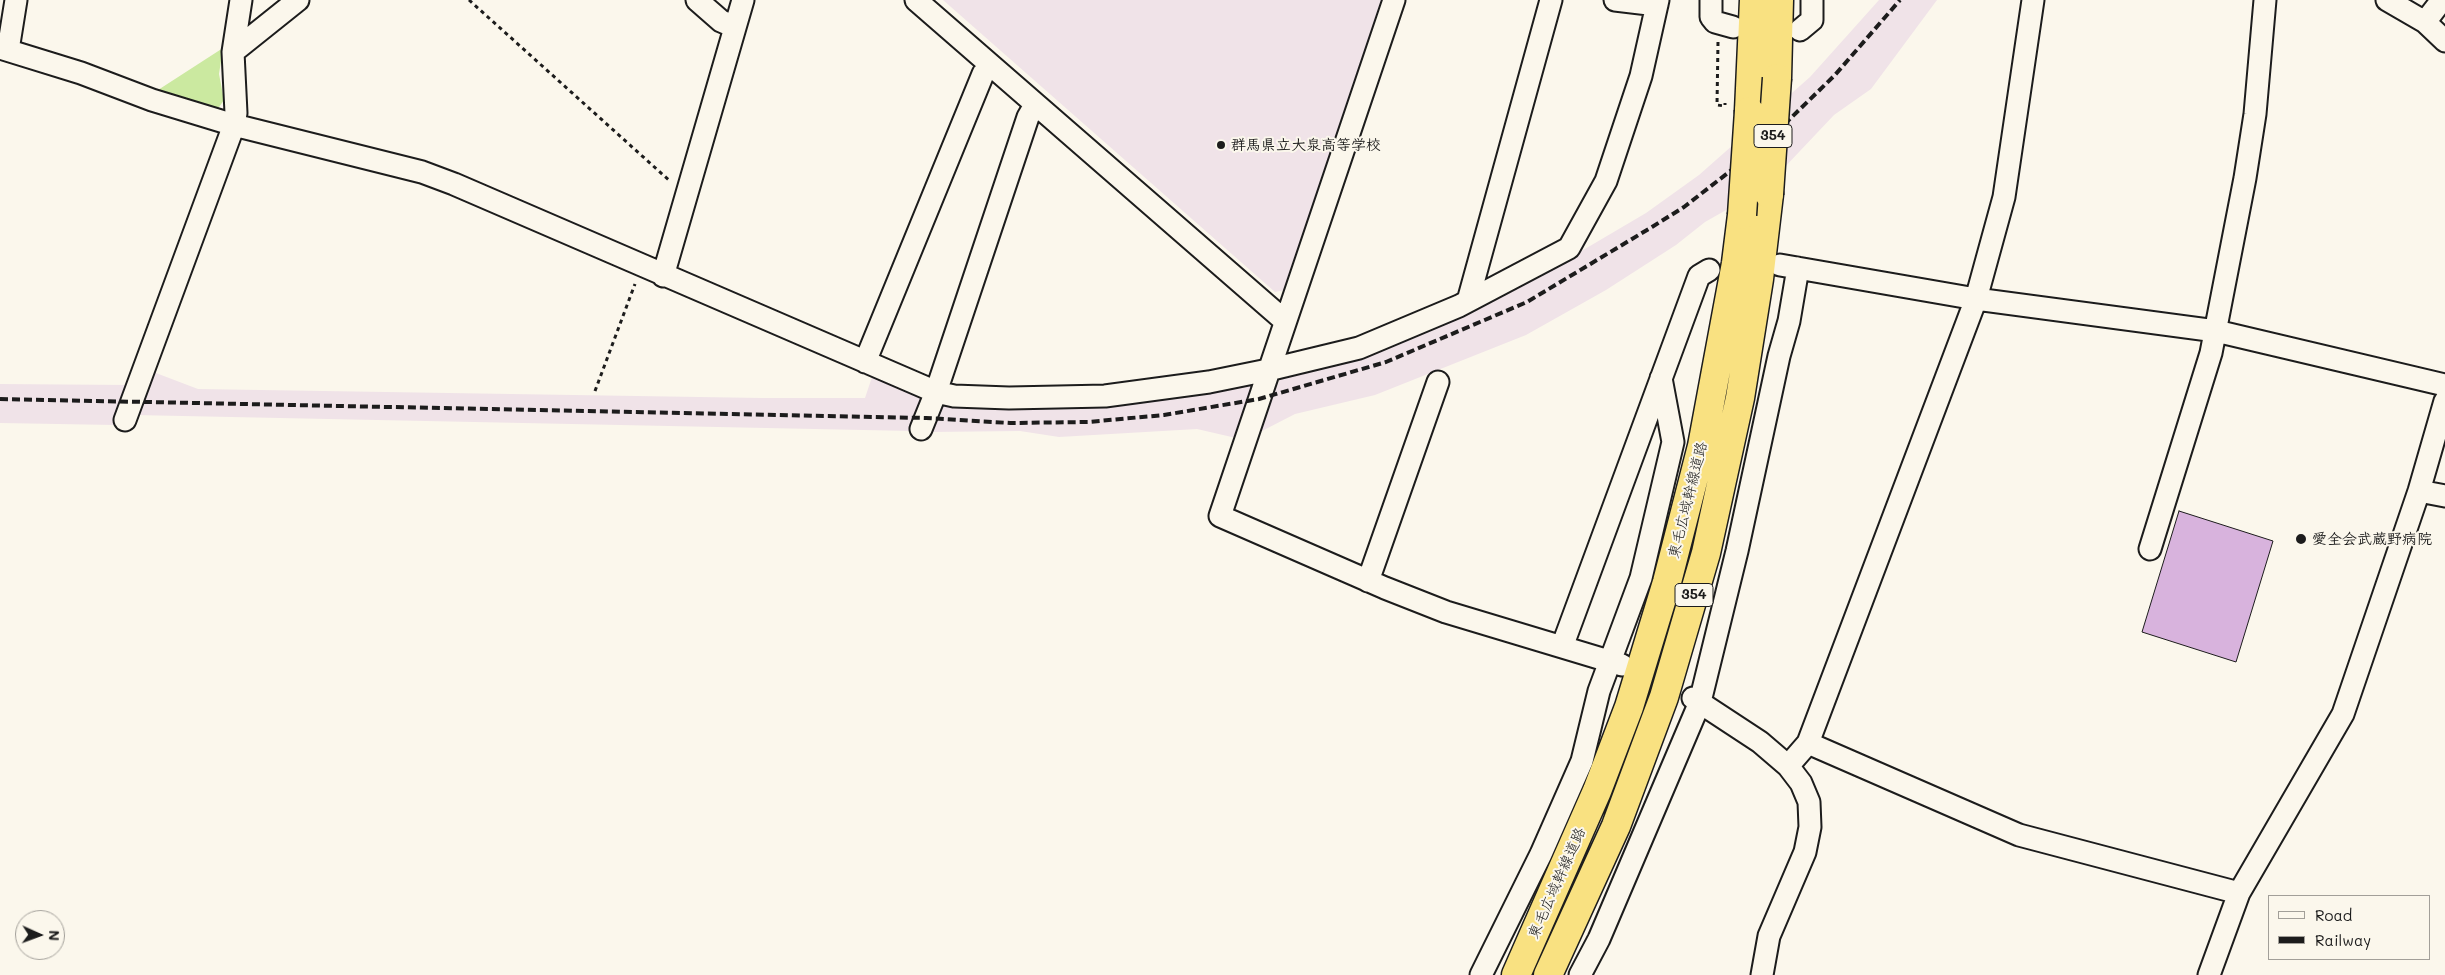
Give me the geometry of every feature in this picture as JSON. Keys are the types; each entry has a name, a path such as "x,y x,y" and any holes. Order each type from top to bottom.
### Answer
{"highway":[{"name":"東毛広域幹線道路","path":"1516,975 1597,792 1629,707 1667,582 1702,446 1736,263 1742,214 1754,0"},
{"name":"東毛広域幹線道路","path":"1548,975 1616,826 1661,706 1706,553 1740,398 1759,279 1769,194 1777,78 1779,0"}],"street":[{"path":"16,0 4,49 81,73 152,100 234,125 422,172 454,184 663,276 936,392 954,396 1009,398 1105,396 1209,382 1359,348 1468,301 1569,248 1606,181 1641,76 1658,3 1615,0"},
{"path":"125,420 234,125 236,113 233,52 241,0"},
{"path":"233,52 298,0"},
{"path":"697,0 721,21 735,27"},
{"path":"663,276 743,0"},
{"path":"916,0 1285,321"},
{"path":"1394,0 1220,516 1368,581 1446,612 1616,664"},
{"path":"1468,301 1551,0"},
{"path":"1711,0 1711,17 1715,22 1733,27"},
{"path":"1788,766 1808,742 1976,299 2004,197 2033,0"},
{"path":"2150,549 2211,353 2216,331 2254,123 2265,0"},
{"path":"2387,0 2425,22 2445,41"},
{"path":"2425,22 2442,0"},
{"path":"865,362 983,74"},
{"path":"921,429 936,392 1028,117 1035,105"},
{"path":"1580,975 1599,939 1696,700 1738,552 1779,356 1790,322 1789,266 1976,299 2216,331 2445,385"},
{"path":"1562,647 1699,276 1709,270"},
{"path":"1481,975 1541,854 1582,761 1598,691 1616,664 1642,578 1673,442 1661,378"},
{"path":"1368,581 1438,382"},
{"path":"2209,975 2239,893 2343,714 2419,491 2445,401"},
{"path":"2419,491 2445,496"},
{"path":"1696,700 1760,742 1788,766 1801,783 1810,802 1810,827 1805,852 1769,936 1762,975"},
{"path":"1808,742 2019,836 2239,893"}],"path":[{"path":"469,0 686,196"},
{"path":"1718,43 1717,105 1725,106 1726,96"},
{"path":"595,391 641,266"}],"shaded area":[{"name":"群馬県立大泉高等学校","path":"943,0 1385,0 1285,290 1275,292"},
{"path":"1879,0 1937,0 1871,89 1834,115 1765,188 1705,222 1676,245 1606,290 1526,335 1375,395 1295,414 1262,431 1258,430 1282,375 1573,256 1646,213 1699,175 1810,77"},
{"path":"148,370 198,389 762,398 865,398 873,374 926,397 912,431 134,415"},
{"path":"1253,381 1253,390 1236,438 1197,429 1059,437 1020,431 930,432 937,403"},
{"path":"0,384 129,385 122,412 115,425 0,423"}],"green space":[{"path":"223,48 219,74 224,100 217,110 158,90"}],"building":[{"path":"2179,511 2273,541 2236,662 2142,632"}],"tunnel":[{"path":"1627,668 1693,698"}],"railway":[{"path":"0,399 926,418 1010,423 1088,422 1164,415 1259,399 1386,362 1527,302 1652,227 1684,207 1760,148 1835,75 1900,0"}],"place":[{"name":"群馬県立大泉高等学校","path":"1221,145"},
{"name":"愛全会武蔵野病院","path":"2301,539"}]}
